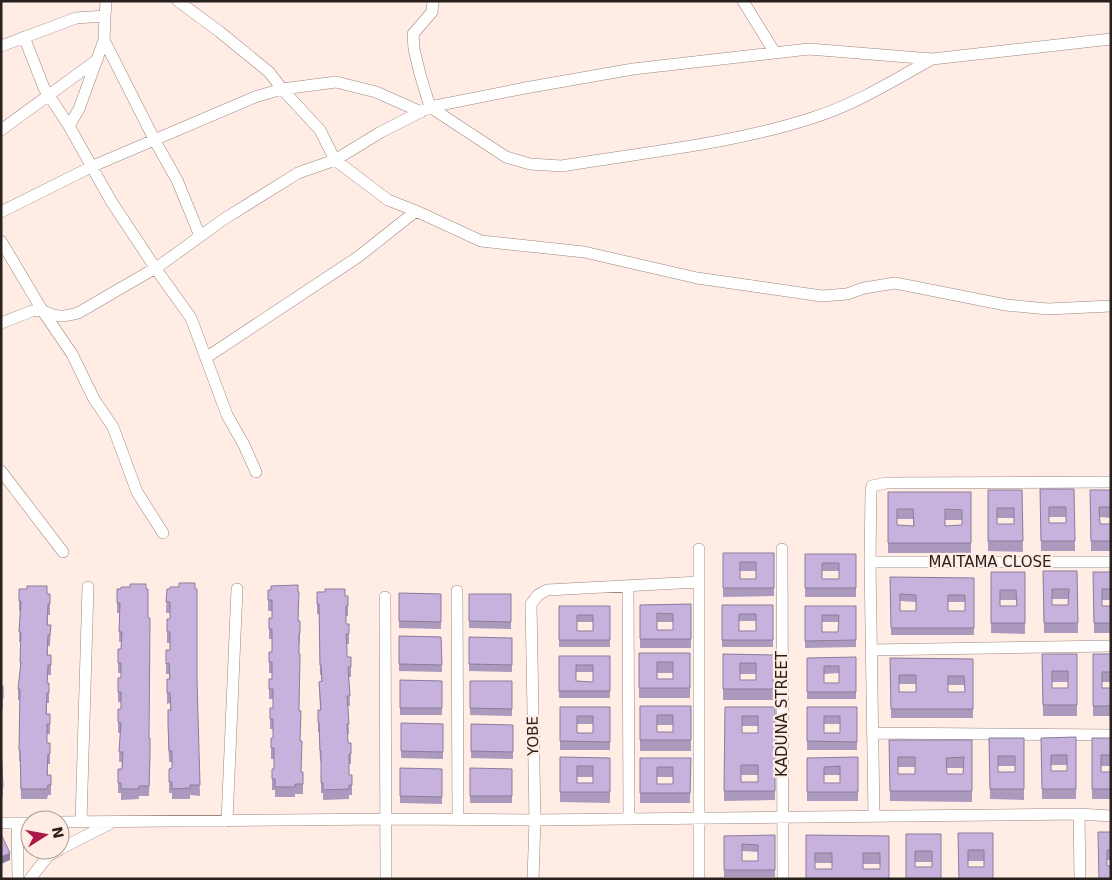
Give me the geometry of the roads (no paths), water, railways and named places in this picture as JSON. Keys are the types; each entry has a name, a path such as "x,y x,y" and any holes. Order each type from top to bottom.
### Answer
{"street":[{"path":"69,126 79,109 104,40 106,1"},
{"path":"178,1 269,72 320,130 335,160 388,200 481,241 584,252 697,278 822,296 847,294 864,288 895,283 1006,305 1048,309 1111,306"},
{"path":"426,110 414,49 413,34 432,12 433,1"},
{"path":"743,1 775,53"},
{"path":"1,46 76,18 105,16"},
{"path":"24,37 44,88 69,126 111,201 191,318 227,415 244,445 256,472"},
{"path":"1,323 32,311 42,310 52,316 64,317 78,313 156,268 224,219 298,173 335,160 381,132 426,110 525,88 633,69 809,49 932,59 1111,39"},
{"path":"104,40 177,180 200,236"},
{"path":"1,212 92,166 155,141 255,97 282,89 336,82 376,92 426,110 506,156 530,164 562,166 752,134 814,118 872,92 932,59"},
{"path":"1,130 97,60"},
{"path":"207,357 358,258 416,211"},
{"path":"1,241 42,310 72,354 94,400 113,428 137,492 163,533"},
{"path":"1,471 63,552"},
{"path":"874,816 870,562 872,486 886,483 1111,482"},
{"path":"699,549 699,879"},
{"name":"KADUNA STREET","path":"782,549 783,879"},
{"name":"MAITAMA CLOSE","path":"870,562 1111,562"},
{"path":"629,818 628,586 699,582"},
{"name":"YOBE","path":"534,879 535,820 530,604 538,595 547,590 628,586"},
{"path":"81,822 88,587"},
{"path":"227,821 237,589"},
{"path":"457,591 458,820"},
{"path":"385,596 386,879"},
{"path":"871,650 1111,646"},
{"path":"872,733 1111,736"},
{"path":"70,822 386,819 535,820 1079,814 1111,816"},
{"path":"1079,814 1080,879"},
{"path":"70,844 113,822"},
{"path":"1,823 20,823"},
{"path":"17,823 18,879"},
{"path":"30,879 45,860"}]}
